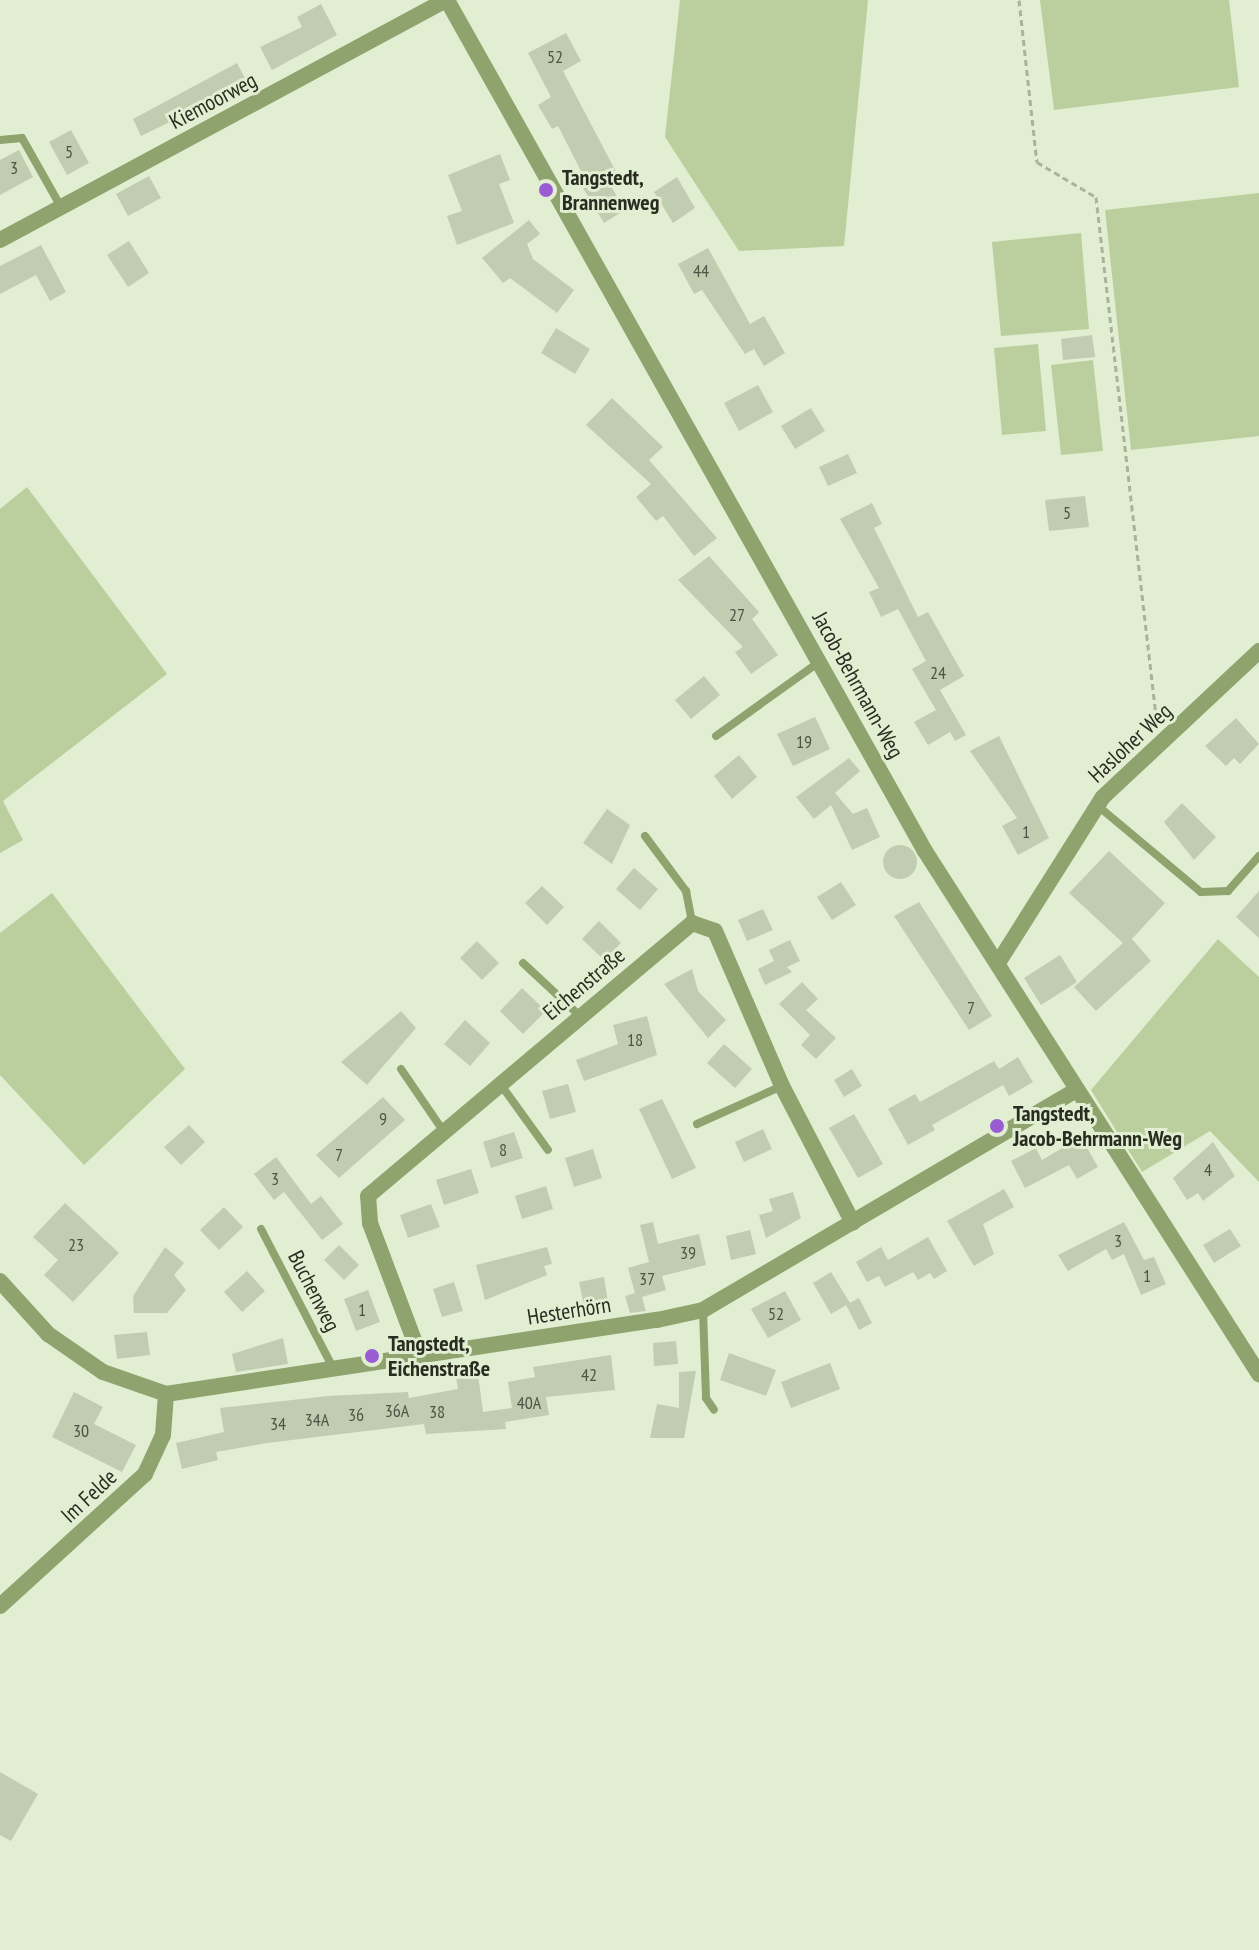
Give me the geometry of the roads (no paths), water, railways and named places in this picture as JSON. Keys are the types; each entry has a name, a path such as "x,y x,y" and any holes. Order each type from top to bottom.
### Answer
{"street":[{"name":"Kiemoorweg","path":"0,240 446,0"},
{"name":"Jacob-Behrmann-Weg","path":"446,0 925,851 1259,1374"},
{"name":"Hasloher Weg","path":"998,963 1097,806 1259,651"},
{"name":"Eichenstraße","path":"420,1356 370,1223 368,1196 692,923"},
{"path":"692,923 715,931 782,1086 853,1223"},
{"name":"Hesterhörn","path":"0,1281 48,1334 103,1372 166,1394 703,1310 1077,1090"},
{"name":"Im Felde","path":"0,1606 145,1474 163,1435 166,1394"}],"lane":[{"path":"0,140 22,138 61,207"},
{"path":"716,736 820,662"},
{"path":"1097,806 1201,892 1228,891 1259,856"},
{"path":"645,836 686,891 692,923"},
{"path":"523,963 580,1016"},
{"path":"401,1069 445,1133"},
{"path":"501,1085 548,1150"},
{"path":"697,1124 782,1086"},
{"name":"Buchenweg","path":"261,1229 334,1370"},
{"path":"703,1310 706,1398 714,1410"}],"place":[{"name":"Tangstedt, Brannenweg","path":"546,190"},
{"name":"Tangstedt, Jacob-Behrmann-Weg","path":"997,1126"},
{"name":"Tangstedt, Eichenstraße","path":"372,1356"}]}
